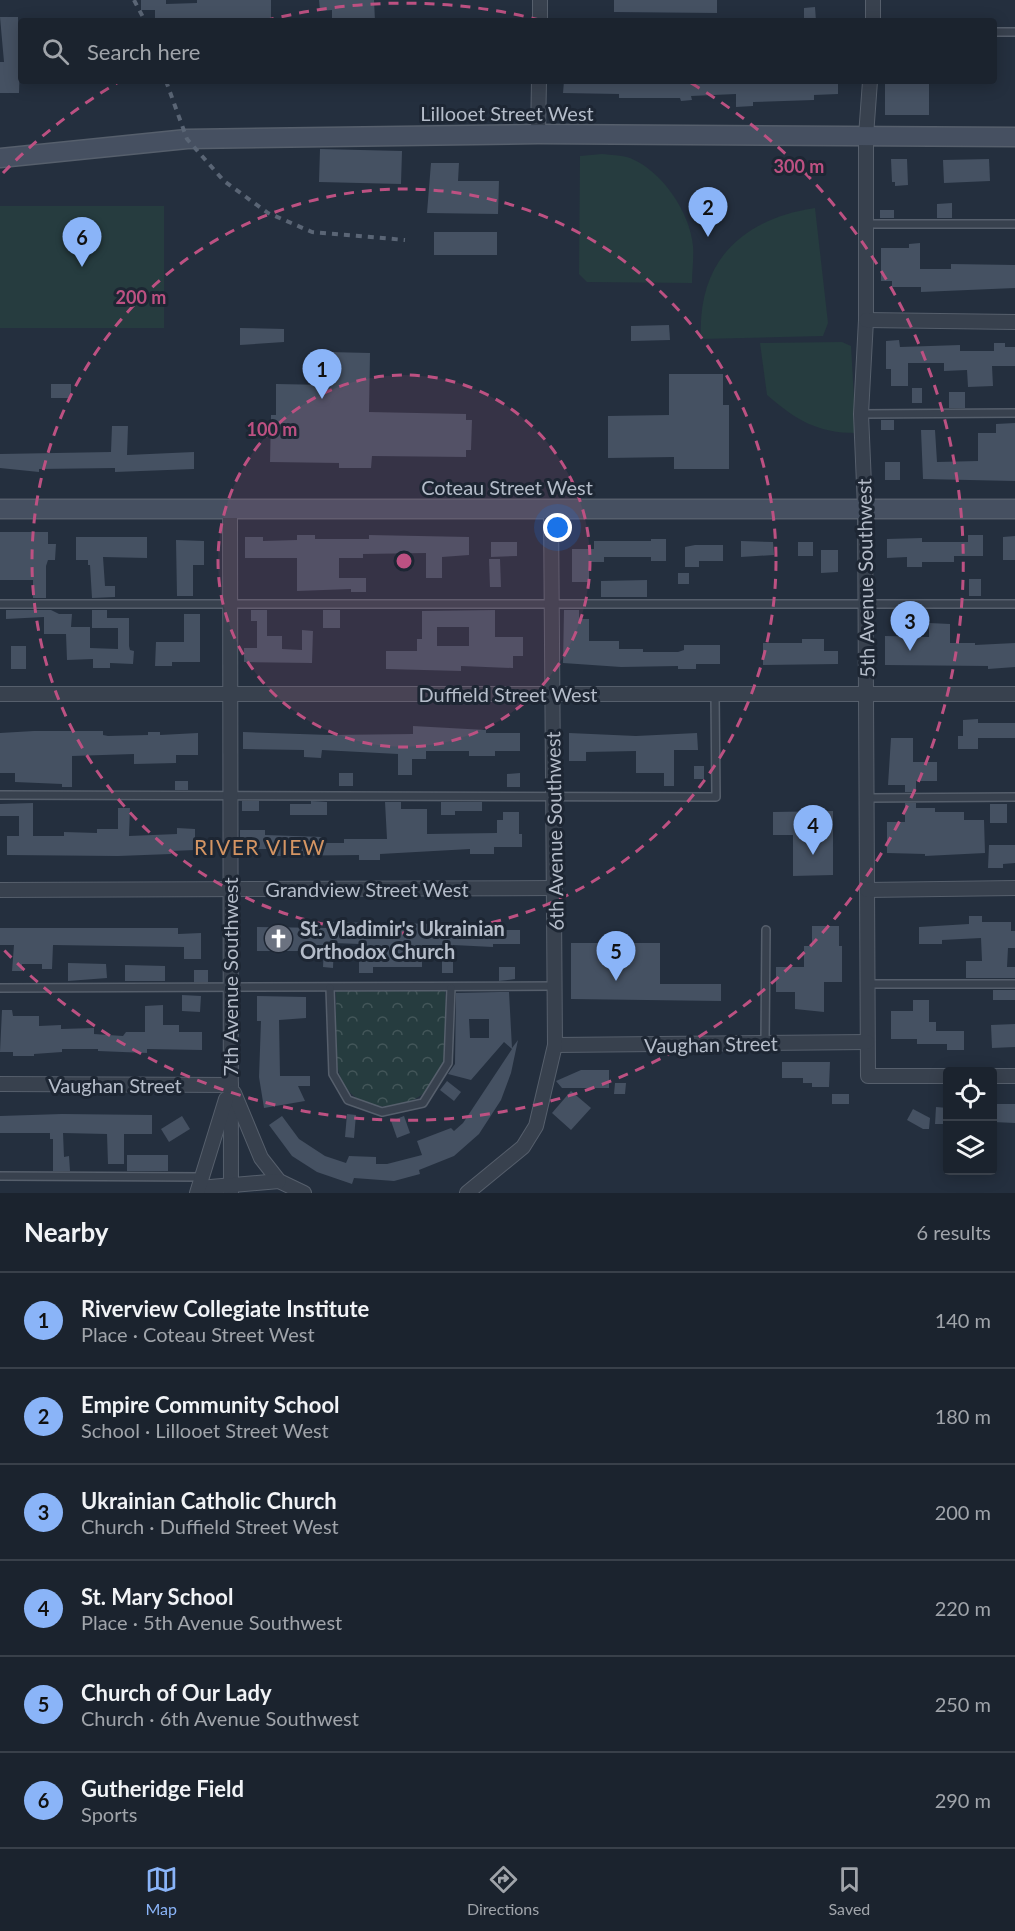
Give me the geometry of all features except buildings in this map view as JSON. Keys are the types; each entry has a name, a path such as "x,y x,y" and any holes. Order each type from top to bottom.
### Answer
{"main road":[{"name":"Lillooet Street West","path":"0,158 187,139 538,134 1015,137"},
{"name":"Coteau Street West","path":"0,509 1015,509"}],"street":[{"path":"540,0 540,18"},
{"path":"873,0 873,18"},
{"path":"538,134 539,84"},
{"name":"5th Avenue Southwest","path":"870,84 866,136 866,320 861,414 866,508 868,1076 943,1076"},
{"path":"866,320 1015,322"},
{"name":"7th Avenue Southwest","path":"230,509 231,1189"},
{"name":"6th Avenue Southwest","path":"466,1193 523,1147 536,1126 555,1045 551,510"},
{"name":"Duffield Street West","path":"0,694 1015,694"},
{"name":"Grandview Street West","path":"0,890 555,888"},
{"path":"867,890 1015,888"},
{"name":"Vaughan Street","path":"555,1045 867,1042"},
{"path":"997,1076 1015,1076"},
{"name":"Vaughan Street","path":"0,1084 231,1085"},
{"path":"231,1085 200,1186 231,1189 279,1181"},
{"path":"231,1085 261,1158 279,1181 304,1193"}],"lane":[{"path":"997,32 1015,32"},
{"path":"866,224 1015,224"},
{"path":"861,414 1015,413"},
{"path":"0,604 1015,604"},
{"path":"0,795 716,797 715,694"},
{"path":"868,798 1015,797"},
{"path":"765,1043 766,930"},
{"path":"866,984 1015,984"},
{"path":"0,988 230,989 556,986"},
{"path":"330,988 333,1074 348,1100 382,1112 423,1103 448,1063 452,988"},
{"path":"0,1176 200,1186"}],"green space":[{"path":"602,154 627,157 642,164 653,172 672,194 691,233 692,283 587,282 579,274 580,156"},
{"path":"0,206 164,206 164,328 0,328"},
{"path":"815,208 828,323 823,336 701,339 702,312 707,288 716,267 729,249 745,234 765,222"},
{"path":"842,342 851,346 856,433 818,428 798,418 767,395 760,343"},
{"path":"445,990 448,1032 446,1053 441,1072 431,1087 418,1097 402,1104 386,1106 370,1104 356,1098 345,1086 338,1069 335,1041 336,991"}],"railway":[{"path":"134,0 143,18"},
{"path":"167,84 187,139 224,181 268,213 312,232 405,240"}],"place":[{"name":"Empire Community School","path":"708,237"},
{"name":"Gutheridge Field","path":"82,267"},
{"name":"Riverview Collegiate Institute","path":"322,399"},
{"name":"Ukrainian Catholic Church","path":"910,651"},
{"name":"St. Mary School","path":"813,855"},
{"name":"St. Vladimir's Ukrainian Orthodox Church","path":"279,939"},
{"name":"Church of Our Lady","path":"616,981"}],"district":[{"name":"RIVER VIEW","path":"260,846"}]}
